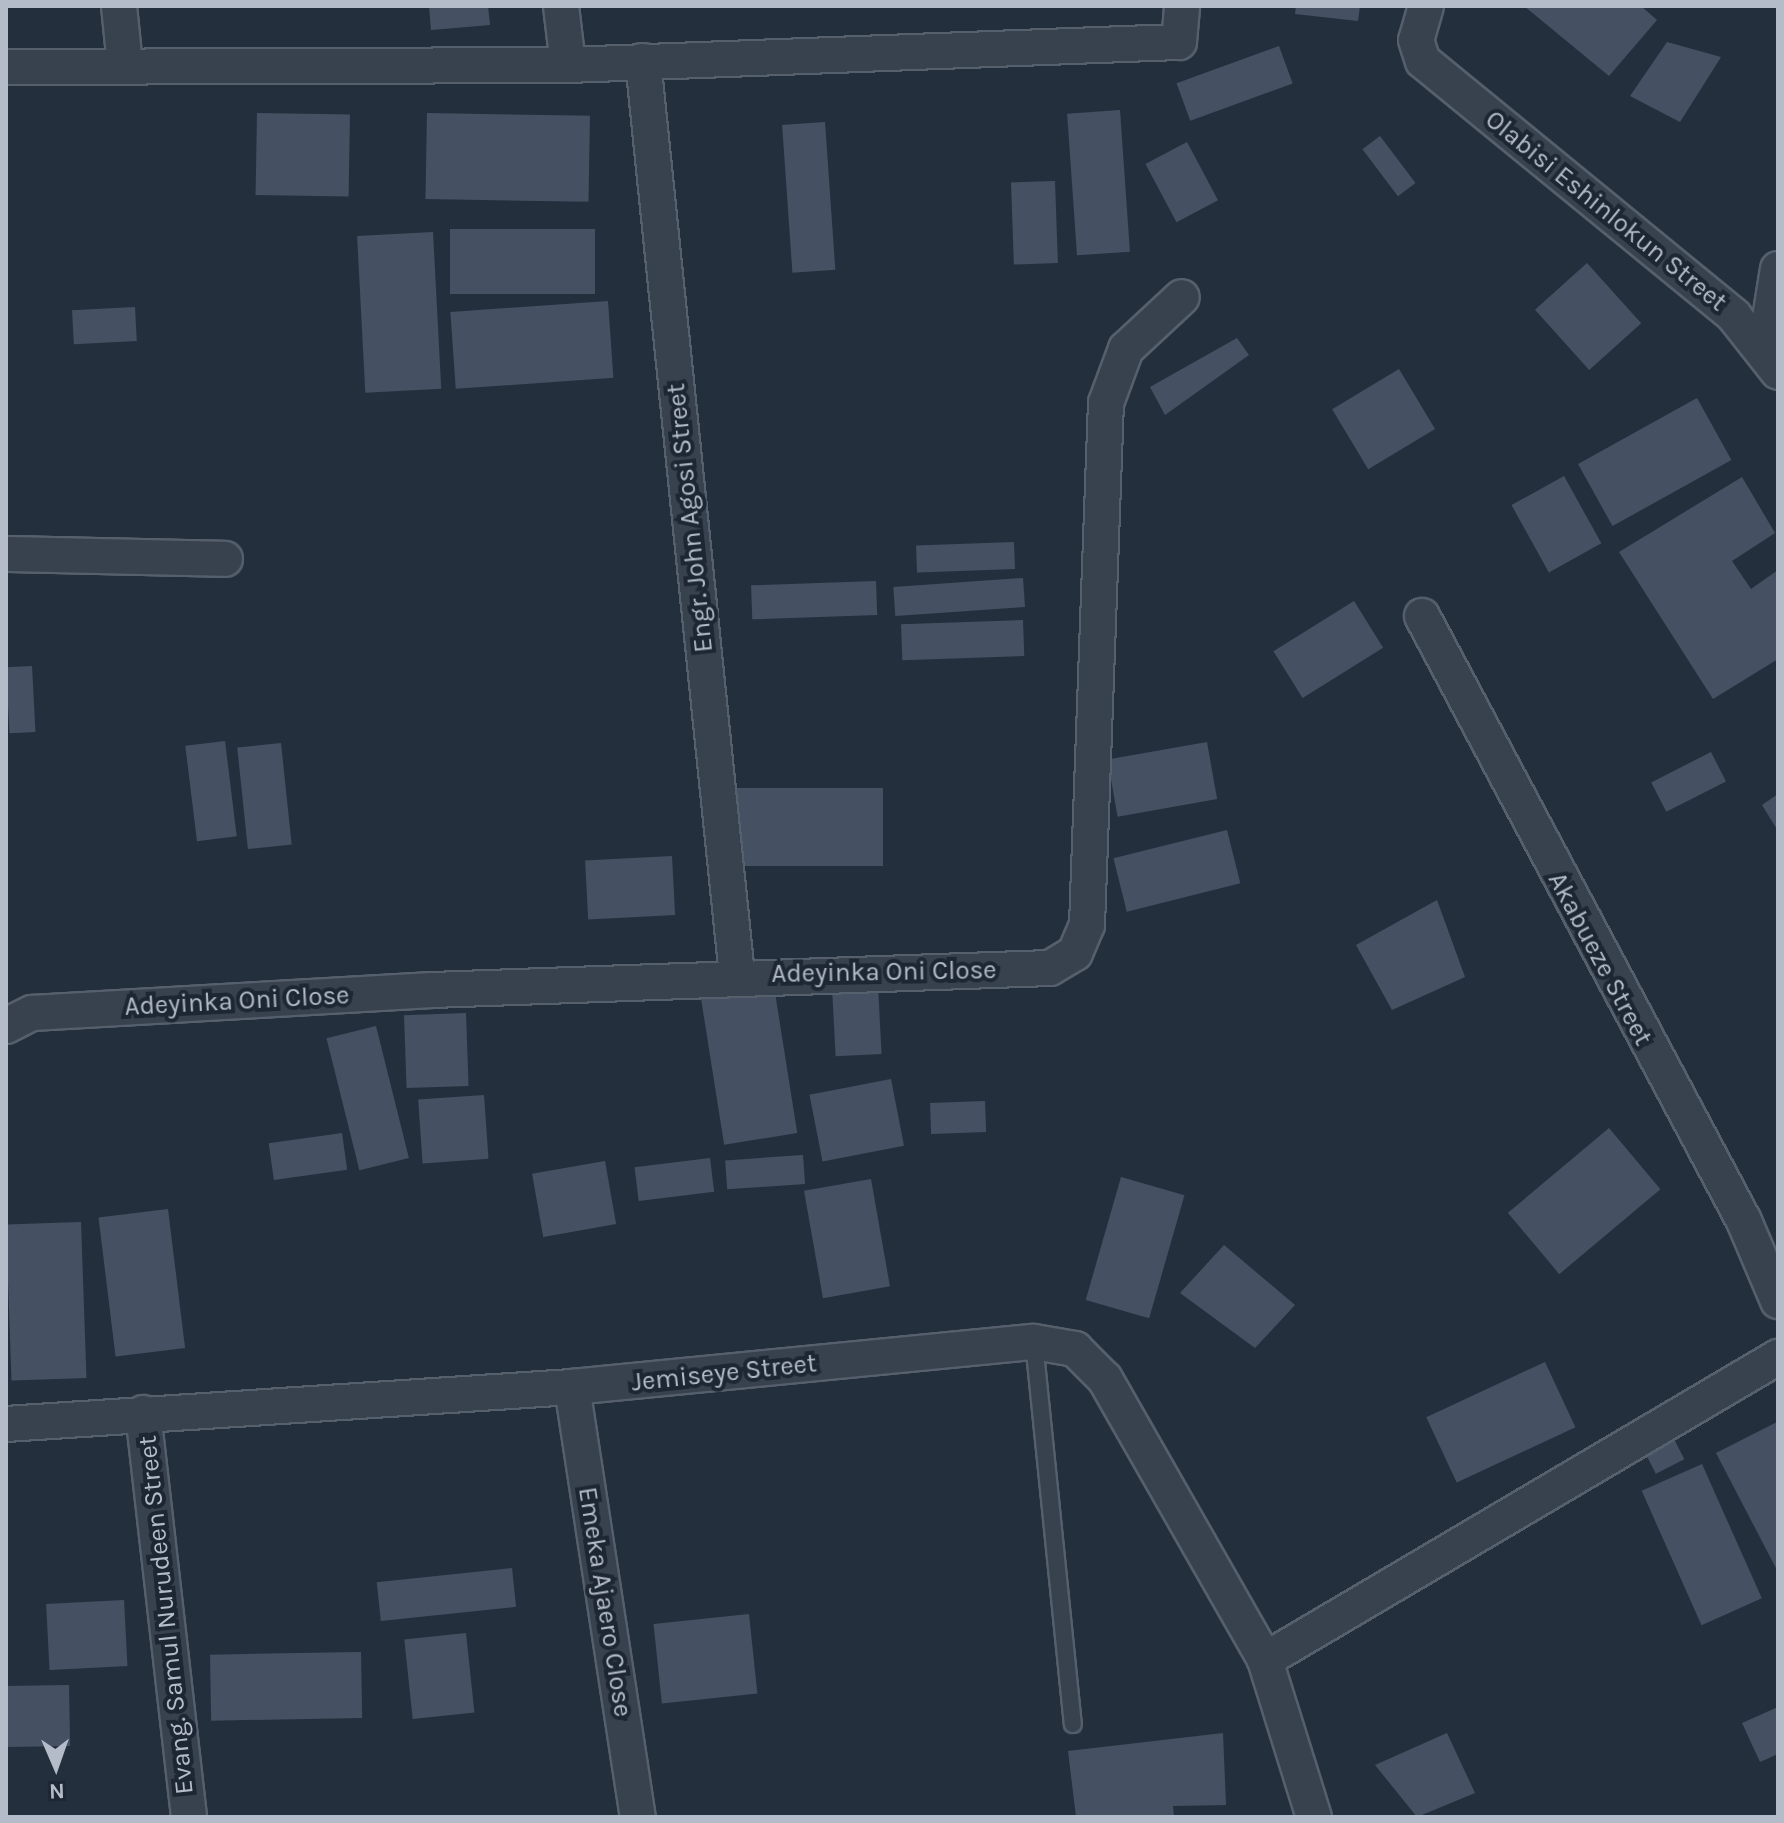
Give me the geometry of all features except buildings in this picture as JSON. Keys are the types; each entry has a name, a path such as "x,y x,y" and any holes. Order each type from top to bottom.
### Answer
{"street":[{"path":"119,6 125,65"},
{"path":"561,6 568,65"},
{"path":"6,67 568,65 1179,42 1182,6"},
{"name":"Olabisi Eshinlokun Street","path":"1426,6 1416,40 1423,61 1734,316 1772,361"},
{"name":"Engr. John Agosi Street","path":"643,61 737,975"},
{"name":"Olabisi Eshinlokun Street","path":"1772,361 1778,269"},
{"name":"Adeyinka Oni Close","path":"6,1026 32,1013 737,975 1050,968 1075,953 1087,925 1106,403 1126,349 1182,297"},
{"path":"6,554 225,559"},
{"name":"Akabueze Street","path":"1422,616 1744,1221 1778,1301"},
{"name":"Jemiseye Street","path":"6,1424 572,1387 1034,1342 1075,1349 1105,1379 1265,1660 1314,1817"},
{"path":"1265,1660 1778,1357"},
{"name":"Emeka Ajaero Close","path":"572,1387 638,1817"},
{"name":"Evang. Samul Nurudeen Street","path":"143,1413 189,1817"}],"lane":[{"path":"1034,1342 1073,1724"}]}
